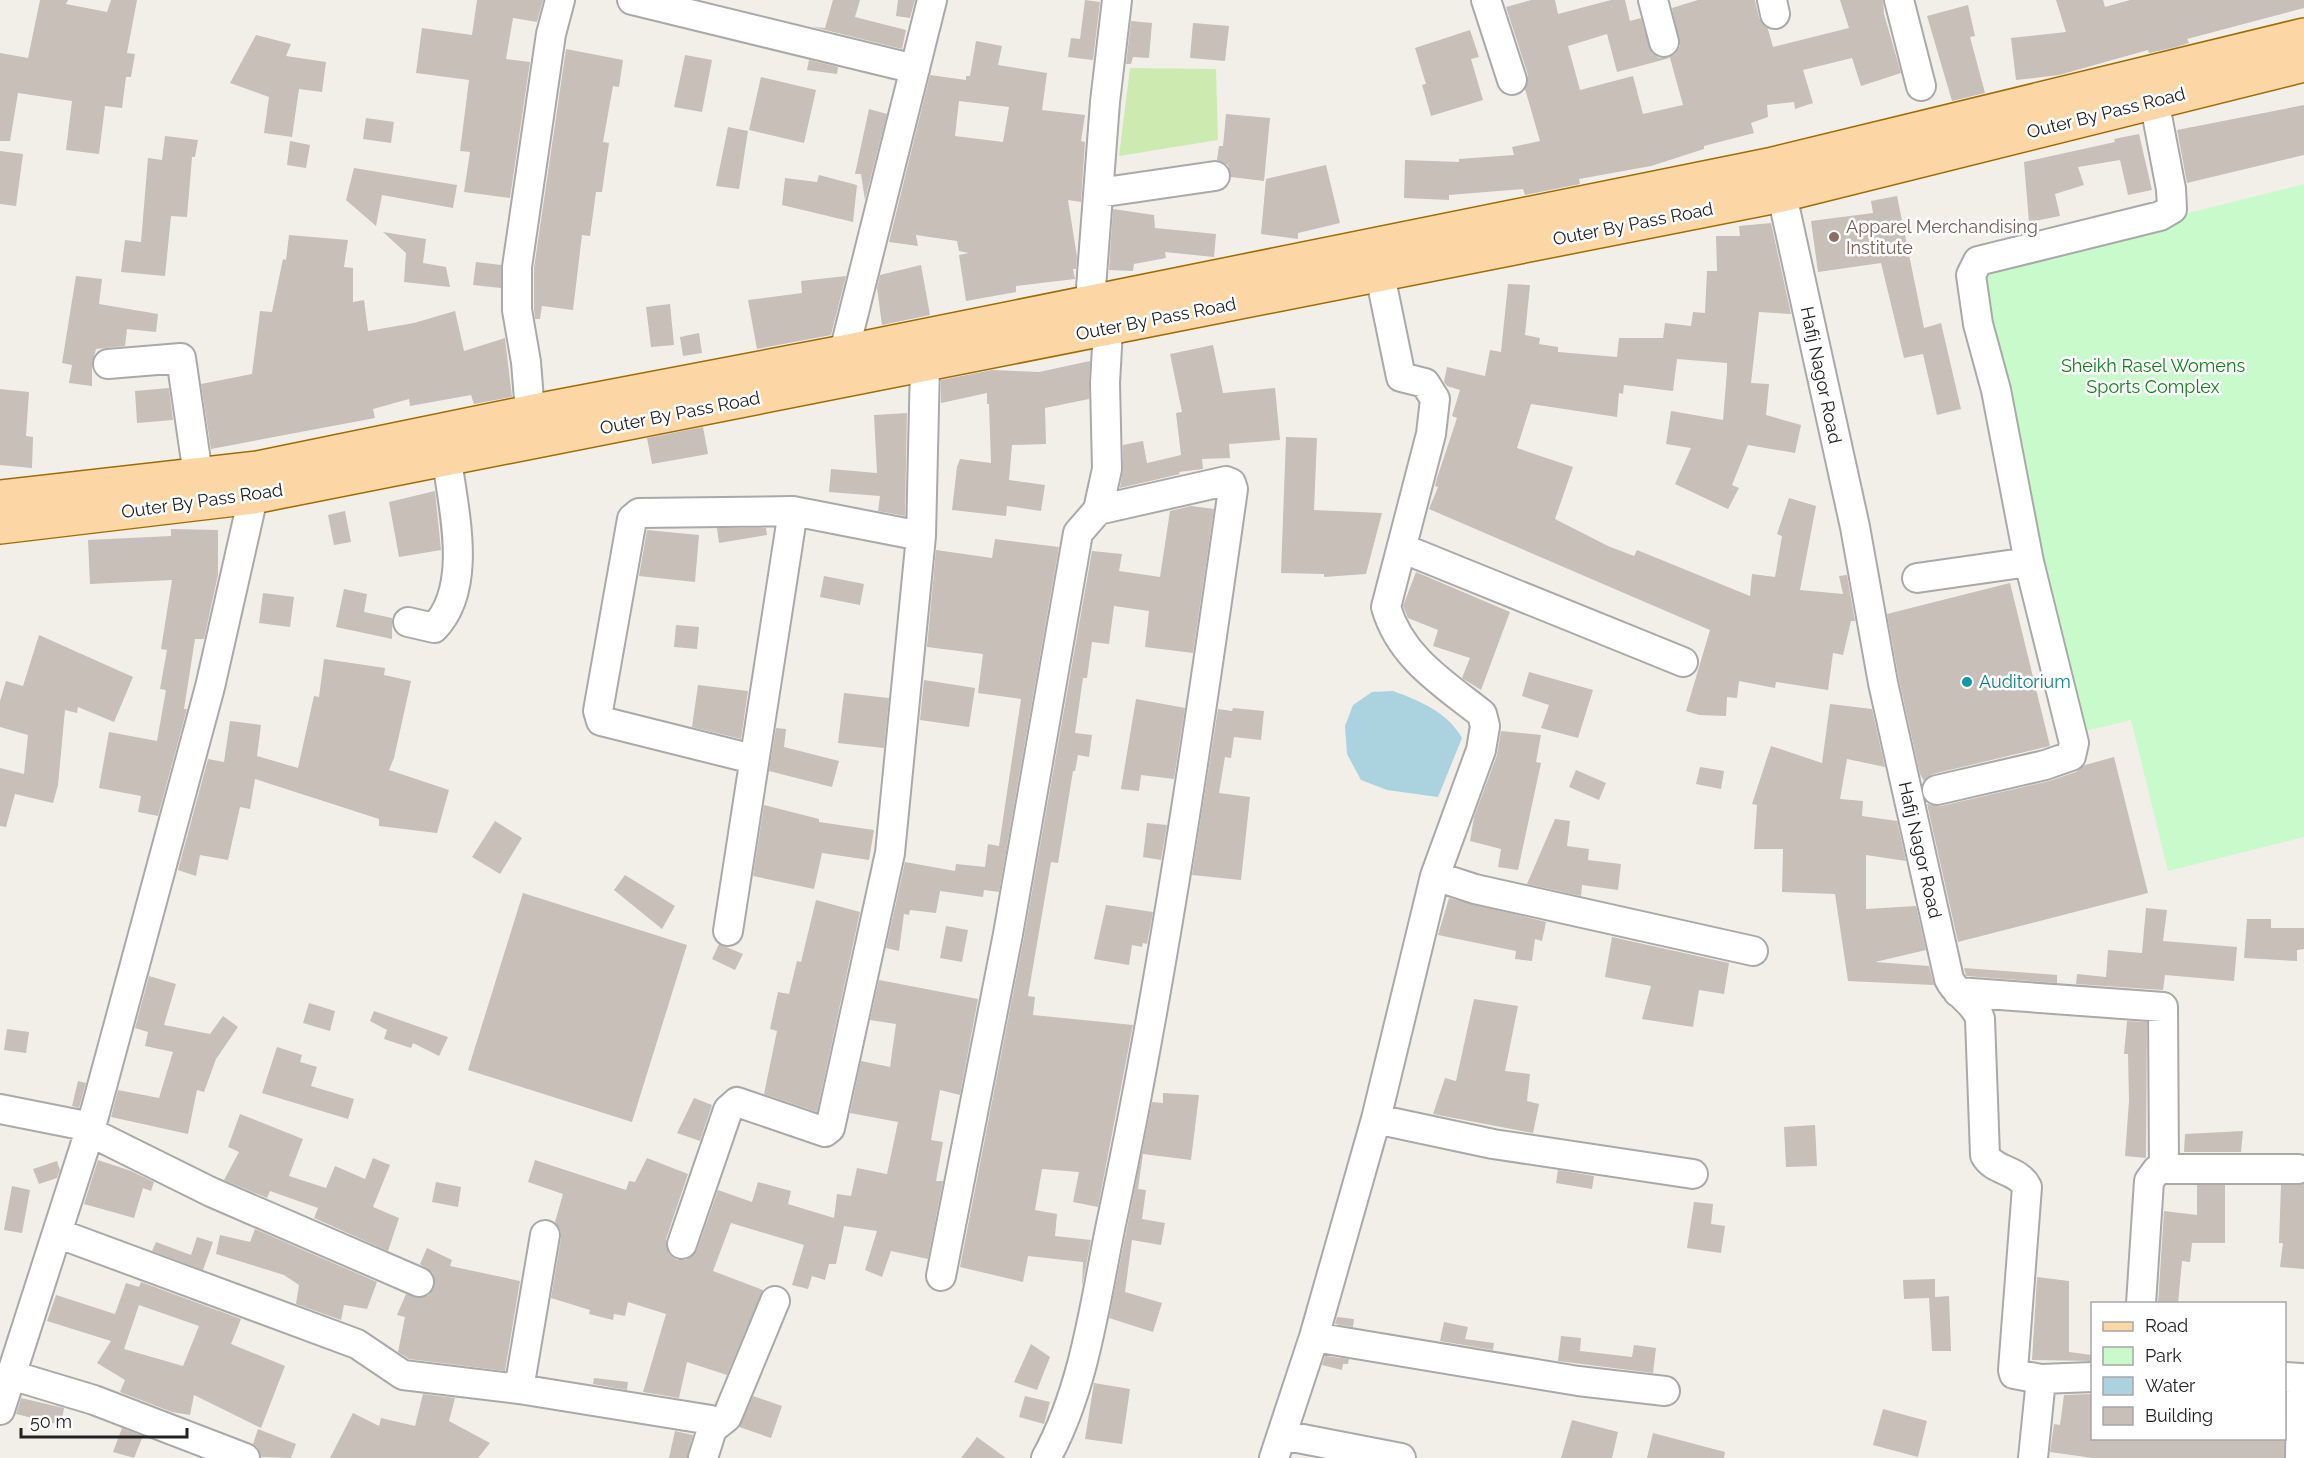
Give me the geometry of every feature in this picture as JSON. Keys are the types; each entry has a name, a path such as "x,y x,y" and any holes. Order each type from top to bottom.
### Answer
{"main road":[{"name":"Outer By Pass Road","path":"0,497 258,468 530,412 844,352 1090,300 1769,165 2304,35"},
{"name":"Outer By Pass Road","path":"0,527 253,497 1782,195 2154,100 2304,65"}],"street":[{"path":"530,412 526,363 517,310 517,267 551,34 560,0"},
{"path":"632,0 915,69"},
{"path":"844,352 933,0"},
{"path":"1090,300 1105,102 1117,0"},
{"path":"1486,0 1512,80"},
{"path":"1653,0 1664,42"},
{"path":"1899,0 1921,86"},
{"path":"1937,789 2045,765 2071,756 2074,743 2029,562 1996,390 1978,324 1971,275 1978,261 2160,216 2172,209 2171,189 2154,100"},
{"path":"1098,194 1215,176"},
{"name":"Hafij Nagor Road","path":"1782,195 1855,527 1883,683 1949,979 1958,992 1978,1011 1980,1019 1985,1155 1988,1161 2020,1176 2027,1186 2013,1370 2014,1374 2019,1376 2041,1379"},
{"path":"1380,274 1401,377 1425,383 1435,399 1431,434 1404,549 1386,607 1391,625 1417,662 1482,714 1485,726 1481,750 1435,876 1376,1119 1314,1337 1279,1447 1401,1458"},
{"path":"941,1276 1012,911 1078,533 1098,510 1107,469 1105,383 1107,328"},
{"path":"108,364 181,358 198,475"},
{"path":"682,1244 728,1110 737,1102 825,1132 830,1128 890,853 921,536 925,365"},
{"path":"408,622 434,628 446,616 453,591 459,553 447,459"},
{"path":"1046,1458 1062,1429 1083,1355 1139,1090 1192,779 1233,489 1231,483 1226,481 1098,510"},
{"path":"0,1410 91,1129 207,698 253,497"},
{"path":"753,759 601,722 598,711 632,519 639,513 794,511 921,536"},
{"path":"728,931 753,759 794,511"},
{"path":"1404,549 1683,662"},
{"path":"1917,578 2029,562"},
{"path":"1435,876 1485,892 1753,951"},
{"path":"1958,992 2163,1007 2164,1169"},
{"path":"0,1109 91,1129 211,1192 419,1282"},
{"path":"1376,1119 1493,1144 1693,1174"},
{"path":"2141,1302 2149,1181 2157,1170 2298,1169"},
{"path":"57,1233 357,1344 403,1375 519,1389 711,1420 712,1429 703,1458"},
{"path":"519,1389 545,1235"},
{"path":"712,1429 727,1417 775,1301"},
{"path":"1314,1337 1578,1381 1665,1391"},
{"path":"11,1375 94,1400 245,1458"},
{"path":"2033,1458 2041,1379 2091,1377"},
{"path":"2286,1377 2301,1378 2300,1458"}],"green space":[{"path":"1130,68 1216,69 1218,140 1119,156"},
{"name":"Sheikh Rasel Womens Sports Complex","path":"2304,184 2304,837 2168,871 2131,720 2086,731 1972,267"}],"water":[{"path":"1393,691 1423,703 1441,714 1462,738 1438,797 1387,790 1361,780 1347,754 1345,726 1353,705 1372,692"}],"building":[{"path":"40,0 68,0 66,4 107,12 111,0 137,0 127,53 135,54 131,77 126,77 122,108 105,106 99,154 66,150 72,101 18,93 10,141 0,141 0,53 28,58"},
{"path":"477,0 543,0 537,22 513,18 506,59 530,62 510,198 464,192 470,152 460,151 469,80 416,73 422,28 472,35"},
{"path":"833,0 860,0 855,17 906,30 902,49 813,27 825,28"},
{"path":"898,0 915,0 910,18 896,16"},
{"path":"1085,0 1100,2 1093,60 1068,57 1071,38 1080,39"},
{"path":"1531,0 1555,0 1558,14 1611,0 1625,0 1630,21 1641,18 1652,53 1659,58 1668,58 1675,54 1680,46 1672,8 1698,0 1755,0 1759,18 1768,29 1773,47 1849,28 1840,0 1883,0 1884,14 1901,73 1861,86 1852,58 1803,70 1813,103 1795,109 1794,102 1767,105 1768,117 1751,123 1754,133 1704,146 1704,149 1651,166 1579,179 1580,184 1525,195 1523,189 1449,195 1449,200 1404,198 1405,160 1459,162 1459,159 1514,155 1512,147 1540,141 1525,89 1528,75 1506,7","holes":["1607,34 1617,72 1670,58 1683,105 1643,114 1633,76 1580,90 1568,46"]},
{"path":"2056,0 2103,0 2105,7 2130,0 2304,0 2304,8 2187,39 2189,43 2176,47 2149,53 2148,50 2059,75 2016,80 2011,38 2066,32"},
{"path":"1968,5 1975,36 1970,37 1985,93 1952,101 1927,16"},
{"path":"1131,21 1152,23 1149,58 1133,57 1131,64 1126,64"},
{"path":"1193,23 1229,26 1225,61 1190,58"},
{"path":"1470,30 1479,57 1471,59 1483,100 1431,116 1422,85 1426,84 1415,48"},
{"path":"256,35 291,44 286,56 326,62 322,92 299,89 292,137 264,133 269,97 230,83"},
{"path":"976,41 1002,46 998,65 1047,73 1042,110 1085,115 1081,141 1085,142 1081,202 1068,200 1077,257 1076,269 1073,269 1075,279 1016,286 1016,292 966,301 959,255 969,253 959,251 957,241 916,235 918,246 889,242 930,75 966,80 966,76 970,76","holes":["959,101 1009,107 1003,142 955,136"]},
{"path":"566,49 623,60 619,87 613,86 603,142 609,143 602,192 596,192 590,236 582,235 573,310 542,306 540,319 535,319 534,268"},
{"path":"685,55 712,60 702,112 674,107"},
{"path":"809,60 838,67 837,74 807,70"},
{"path":"761,77 816,90 804,143 749,130"},
{"path":"2304,105 2304,155 2187,183 2177,130"},
{"path":"869,109 887,114 865,200 861,174 855,174"},
{"path":"1226,114 1270,118 1264,181 1231,177 1228,165 1217,160 1219,146 1223,146"},
{"path":"366,118 394,122 391,143 363,139"},
{"path":"728,127 748,131 739,189 716,186"},
{"path":"2139,134 2152,190 2128,195 2120,160 2078,167 2084,185 2055,194 2060,216 2029,222 2024,162 2115,142 2114,139"},
{"path":"165,136 198,140 195,157 192,157 187,217 171,216 165,276 121,272 125,240 141,242 148,158 162,160"},
{"path":"290,141 310,145 306,168 287,165"},
{"path":"0,151 23,154 16,206 0,204"},
{"path":"1326,165 1340,223 1298,233 1298,239 1261,234 1266,179"},
{"path":"354,168 457,185 453,208 382,195 376,226 346,200"},
{"path":"819,175 857,185 853,222 782,205 785,178 817,182"},
{"path":"1897,196 1924,328 1941,323 1961,409 1937,415 1923,354 1904,358 1881,263 1818,272 1811,221 1873,213 1871,201"},
{"path":"1113,209 1154,215 1155,228 1216,234 1214,257 1165,252 1166,258 1134,264 1133,271 1109,270"},
{"path":"1771,223 1791,314 1759,312 1751,383 1769,384 1766,415 1801,425 1795,453 1748,445 1732,485 1739,488 1728,509 1675,484 1691,448 1666,444 1671,411 1723,420 1727,371 1727,363 1677,359 1673,391 1624,385 1623,394 1619,393 1617,417 1531,404 1517,448 1573,467 1555,519 1608,546 1634,556 1637,550 1750,596 1752,574 1775,577 1782,536 1777,534 1789,498 1816,506 1800,590 1843,594 1839,576 1847,575 1855,621 1851,621 1843,655 1833,653 1828,690 1776,682 1775,688 1739,681 1737,698 1727,697 1726,716 1699,715 1686,711 1710,630 1429,509 1438,487 1435,486 1437,478 1457,418 1452,416 1460,390 1447,386 1444,382 1447,367 1485,376 1490,350 1501,352 1508,284 1530,285 1525,335 1540,338 1539,344 1558,347 1558,352 1617,357 1619,338 1663,338 1665,323 1691,326 1693,312 1705,313 1707,271 1717,271 1716,236 1740,236 1739,226"},
{"path":"383,232 426,239 423,263 446,267 450,287 404,282 406,253"},
{"path":"289,235 348,240 344,267 353,268 353,302 364,300 368,331 414,323 455,311 464,351 505,338 512,397 474,404 471,395 410,406 409,399 373,409 375,418 211,449 201,384 252,374 260,311 272,312 283,259 286,260"},
{"path":"476,262 501,265 501,288 473,285"},
{"path":"921,265 930,315 882,325 877,288 880,275"},
{"path":"76,276 102,279 99,304 158,314 156,332 127,329 125,346 96,349 92,365 92,386 69,383 72,365 62,363"},
{"path":"846,276 831,335 757,349 748,300 802,293 801,281"},
{"path":"670,304 674,345 651,347 646,307"},
{"path":"699,333 702,353 683,356 680,337"},
{"path":"1213,345 1223,393 1275,388 1280,440 1229,444 1230,458 1202,459 1203,469 1179,472 1180,474 1120,488 1123,445 1143,441 1147,463 1181,455 1176,413 1182,412 1170,354"},
{"path":"1090,361 1089,399 1045,408 1046,444 1012,445 1009,480 1045,485 1041,511 1007,506 1006,516 952,510 960,459 991,463 989,404 987,404 987,393 941,403 941,380 992,370 1039,372"},
{"path":"169,388 173,420 137,423 135,391"},
{"path":"0,389 29,392 26,436 33,437 32,468 0,465"},
{"path":"907,413 905,516 878,511 880,496 829,492 831,469 877,473 874,415"},
{"path":"703,427 708,454 652,464 647,438"},
{"path":"1286,437 1317,438 1314,510 1382,513 1366,574 1324,577 1324,574 1281,573"},
{"path":"435,491 441,550 399,557 389,502"},
{"path":"1191,506 1214,509 1193,653 1145,647 1149,611 1114,606 1109,644 1092,642 1087,678 1083,678 1075,733 1092,735 1089,757 1078,755 1075,771 1073,771 1058,863 1051,862 1028,996 1035,997 1033,1015 1133,1025 1098,1207 1073,1202 1079,1172 1042,1169 1035,1210 1057,1214 1055,1236 1091,1240 1082,1287 1083,1262 1028,1256 1023,1282 960,1267 1024,937 1092,551 1122,554 1119,571 1160,577 1170,511"},
{"path":"345,511 351,542 334,545 328,515"},
{"path":"717,528 766,528 767,535 719,543"},
{"path":"171,529 218,530 218,575 204,639 195,639 184,709 187,709 158,816 138,812 141,796 99,788 109,732 157,741 166,690 160,689 167,650 161,649 172,580 90,584 88,540 171,536"},
{"path":"647,530 699,535 695,582 639,576"},
{"path":"995,539 1059,547 999,892 984,890 983,897 940,891 936,913 910,910 909,915 904,914 899,951 886,948 905,862 955,871 956,864 985,867 988,844 999,846 1021,699 978,693 983,654 927,647 936,550 992,558"},
{"path":"1416,572 1510,612 1481,690 1462,678 1470,658 1433,646 1438,630 1408,618 1403,606"},
{"path":"824,576 864,584 860,605 820,597"},
{"name":"Auditorium","path":"2010,583 2050,746 1933,774 1924,781 1920,774 1899,680 1887,614"},
{"path":"344,589 367,594 364,612 392,618 392,639 336,627"},
{"path":"263,593 294,597 290,627 259,623"},
{"path":"676,625 699,627 697,649 674,647"},
{"path":"39,635 133,677 114,722 78,707 77,713 65,710 58,785 53,803 15,794 6,827 0,826 0,768 24,774 28,735 0,727 0,701 6,681 23,686"},
{"path":"324,659 385,668 384,675 411,681 394,758 389,770 449,790 437,833 379,826 379,819 255,779 250,809 240,807 228,860 200,855 196,876 178,870 208,759 224,762 230,721 261,725 257,756 298,768 314,696 319,697"},
{"path":"1529,672 1593,690 1578,738 1541,728 1549,705 1522,696"},
{"path":"924,680 975,688 969,727 920,720"},
{"path":"698,685 748,691 741,739 692,727"},
{"path":"844,693 889,698 884,748 838,743"},
{"path":"1136,699 1185,708 1174,779 1141,775 1139,791 1121,789"},
{"path":"1830,704 1872,709 1885,767 1847,759 1840,799 1863,801 1862,816 1897,821 1906,861 1866,855 1866,909 1916,906 1926,950 1875,962 1929,966 1934,985 1848,981 1835,894 1782,892 1783,849 1754,849 1757,805 1752,804 1771,746 1822,763"},
{"path":"1233,708 1264,711 1261,740 1234,737 1231,758 1225,757 1219,793 1250,797 1241,880 1192,875 1218,709 1232,711"},
{"path":"776,728 786,729 784,747 839,761 832,787 769,771"},
{"path":"1501,731 1541,735 1536,762 1541,763 1518,870 1498,867 1501,849 1470,841 1474,817 1497,755"},
{"path":"2114,757 2148,893 1958,942 1927,804 1941,806 2049,781 2076,772 2085,765"},
{"path":"1700,767 1724,771 1721,789 1696,784"},
{"path":"1576,770 1606,783 1599,800 1569,787"},
{"path":"764,805 819,819 819,822 874,830 869,860 822,853 814,889 753,876"},
{"path":"1555,819 1570,821 1567,846 1589,849 1588,860 1621,864 1618,890 1582,885 1581,896 1527,884"},
{"path":"495,821 522,838 500,874 472,857"},
{"path":"1147,823 1167,825 1161,860 1143,857"},
{"path":"625,875 675,906 662,929 614,890"},
{"path":"523,893 687,945 632,1122 468,1070"},
{"path":"1449,898 1546,922 1542,941 1535,939 1532,961 1515,959 1516,951 1438,935"},
{"path":"816,900 860,912 817,1112 764,1094 777,1031 770,1029 778,992 789,994 797,961 801,962"},
{"path":"1106,905 1153,912 1147,944 1143,943 1142,947 1132,945 1129,965 1094,959"},
{"path":"2146,908 2167,910 2163,941 2237,947 2234,981 2165,975 2163,990 2076,984 2077,974 2106,977 2108,950 2142,953"},
{"path":"2247,919 2271,919 2271,928 2304,928 2304,949 2297,950 2297,961 2244,958"},
{"path":"946,926 968,930 962,962 940,958"},
{"path":"1612,937 1729,963 1724,994 1699,990 1693,1027 1642,1019 1651,986 1605,977"},
{"path":"719,944 743,954 735,970 712,959"},
{"path":"1964,968 2057,975 2057,983 1966,976"},
{"path":"149,976 176,984 164,1025 210,1034 223,1016 238,1027 216,1059 204,1092 197,1090 188,1134 111,1117 118,1090 159,1098 173,1052 145,1046 148,1032 135,1028"},
{"path":"879,980 978,999 960,1095 940,1090 931,1140 943,1142 936,1181 943,1181 928,1259 891,1251 882,1277 865,1270 877,1231 844,1226 836,1264 829,1264 825,1280 812,1276 808,1289 792,1285 804,1245 731,1223 713,1271 763,1290 727,1375 687,1362 679,1398 643,1392 666,1314 628,1302 625,1316 614,1314 613,1320 589,1314 590,1310 551,1298 561,1238 560,1229 555,1222 563,1194 528,1182 535,1160 626,1190 629,1181 635,1182 647,1158 688,1174 666,1239 669,1254 677,1260 686,1260 697,1250 718,1190 752,1202 758,1182 791,1191 788,1204 834,1218 837,1194 851,1196 857,1168 887,1174 898,1122 850,1113 861,1061 890,1067 896,1024 870,1020"},
{"path":"1474,999 1518,1006 1505,1071 1530,1074 1527,1101 1539,1104 1533,1133 1433,1114 1445,1078 1456,1081"},
{"path":"309,1003 335,1011 330,1031 303,1023"},
{"path":"374,1011 448,1037 439,1056 413,1043 411,1048 384,1039 387,1030 370,1021"},
{"path":"2127,1021 2147,1022 2146,1158 2125,1156 2129,1101 2128,1054 2124,1054"},
{"path":"7,1029 29,1032 26,1053 4,1050"},
{"path":"277,1047 302,1055 300,1062 317,1067 311,1086 354,1099 348,1119 262,1093"},
{"path":"78,1081 86,1083 79,1108 72,1106"},
{"path":"1163,1093 1199,1095 1191,1160 1143,1154 1138,1189 1146,1190 1142,1219 1165,1223 1161,1245 1132,1240 1125,1292 1162,1303 1153,1332 1109,1318 1152,1102 1163,1103"},
{"path":"694,1098 712,1105 700,1141 677,1133"},
{"path":"240,1114 303,1139 289,1176 326,1188 335,1166 365,1179 373,1158 390,1165 373,1207 399,1218 388,1251 314,1218 318,1208 270,1191 267,1198 224,1180 239,1152 228,1147"},
{"path":"1815,1125 1817,1166 1786,1167 1784,1127"},
{"path":"2243,1131 2241,1152 2184,1152 2185,1134"},
{"path":"98,1160 131,1171 154,1182 151,1191 143,1188 134,1218 84,1204"},
{"path":"57,1161 60,1170 57,1178 39,1184 33,1169"},
{"path":"1558,1170 1594,1176 1592,1189 1556,1183"},
{"path":"436,1182 461,1187 458,1207 432,1202"},
{"path":"2304,1184 2304,1269 2280,1267 2283,1243 2279,1243 2281,1185"},
{"path":"2197,1185 2225,1185 2225,1243 2192,1243 2190,1262 2182,1261 2178,1302 2158,1302 2164,1211 2197,1215"},
{"path":"12,1186 30,1190 22,1233 4,1230"},
{"path":"1694,1202 1713,1204 1711,1224 1725,1226 1721,1253 1687,1248"},
{"path":"255,1229 377,1282 367,1309 344,1305 341,1320 296,1304 299,1285 284,1275 216,1254 220,1235 250,1242"},
{"path":"197,1237 213,1242 203,1270 152,1251 156,1242 191,1255"},
{"path":"427,1248 452,1260 450,1266 520,1281 505,1371 409,1359 398,1352 405,1317 397,1315 406,1294 421,1298 429,1295 434,1288 433,1273 420,1264"},
{"path":"2037,1277 2069,1281 2069,1352 2091,1355 2091,1361 2032,1360"},
{"path":"1935,1279 1935,1297 1949,1296 1951,1351 1932,1351 1929,1298 1904,1299 1903,1280"},
{"path":"141,1282 241,1319 231,1344 285,1366 261,1428 194,1395 190,1415 172,1412 120,1392 125,1380 97,1363 111,1341 47,1321 56,1295 115,1314 126,1283 139,1287","holes":["139,1305 199,1326 183,1366 124,1349"]},
{"path":"1337,1317 1354,1319 1353,1327 1335,1324"},
{"path":"1444,1322 1468,1327 1465,1339 1494,1343 1493,1350 1440,1341"},
{"path":"1561,1336 1581,1338 1580,1351 1632,1357 1634,1345 1656,1348 1653,1373 1558,1361"},
{"path":"1031,1344 1050,1357 1037,1390 1014,1382"},
{"path":"1325,1356 1349,1359 1348,1364 1343,1364 1342,1370 1322,1365"},
{"path":"594,1378 628,1382 627,1390 593,1384"},
{"path":"1094,1383 1130,1389 1122,1444 1085,1439"},
{"path":"423,1394 455,1398 449,1421 490,1443 478,1458 330,1458 353,1413 379,1426 381,1418 415,1426"},
{"path":"2091,1394 2091,1440 2284,1440 2284,1458 2093,1458 2050,1452 2054,1424 2060,1425 2064,1395"},
{"path":"753,1396 782,1406 771,1438 739,1427"},
{"path":"1025,1396 1050,1402 1044,1424 1019,1417"},
{"path":"21,1398 64,1408 61,1425 16,1414"},
{"path":"1883,1409 1927,1421 1918,1457 1873,1445"},
{"path":"1572,1420 1618,1432 1612,1458 1561,1458"},
{"path":"122,1428 143,1436 134,1458 113,1452"},
{"path":"258,1429 296,1444 291,1458 261,1457 258,1448 253,1444"},
{"path":"675,1431 693,1435 687,1458 669,1458"},
{"path":"1653,1433 1725,1452 1724,1458 1647,1458"},
{"path":"977,1437 1006,1458 961,1458"}],"place":[{"name":"Apparel Merchandising Institute","path":"1834,237"},
{"name":"Auditorium","path":"1967,682"}]}
